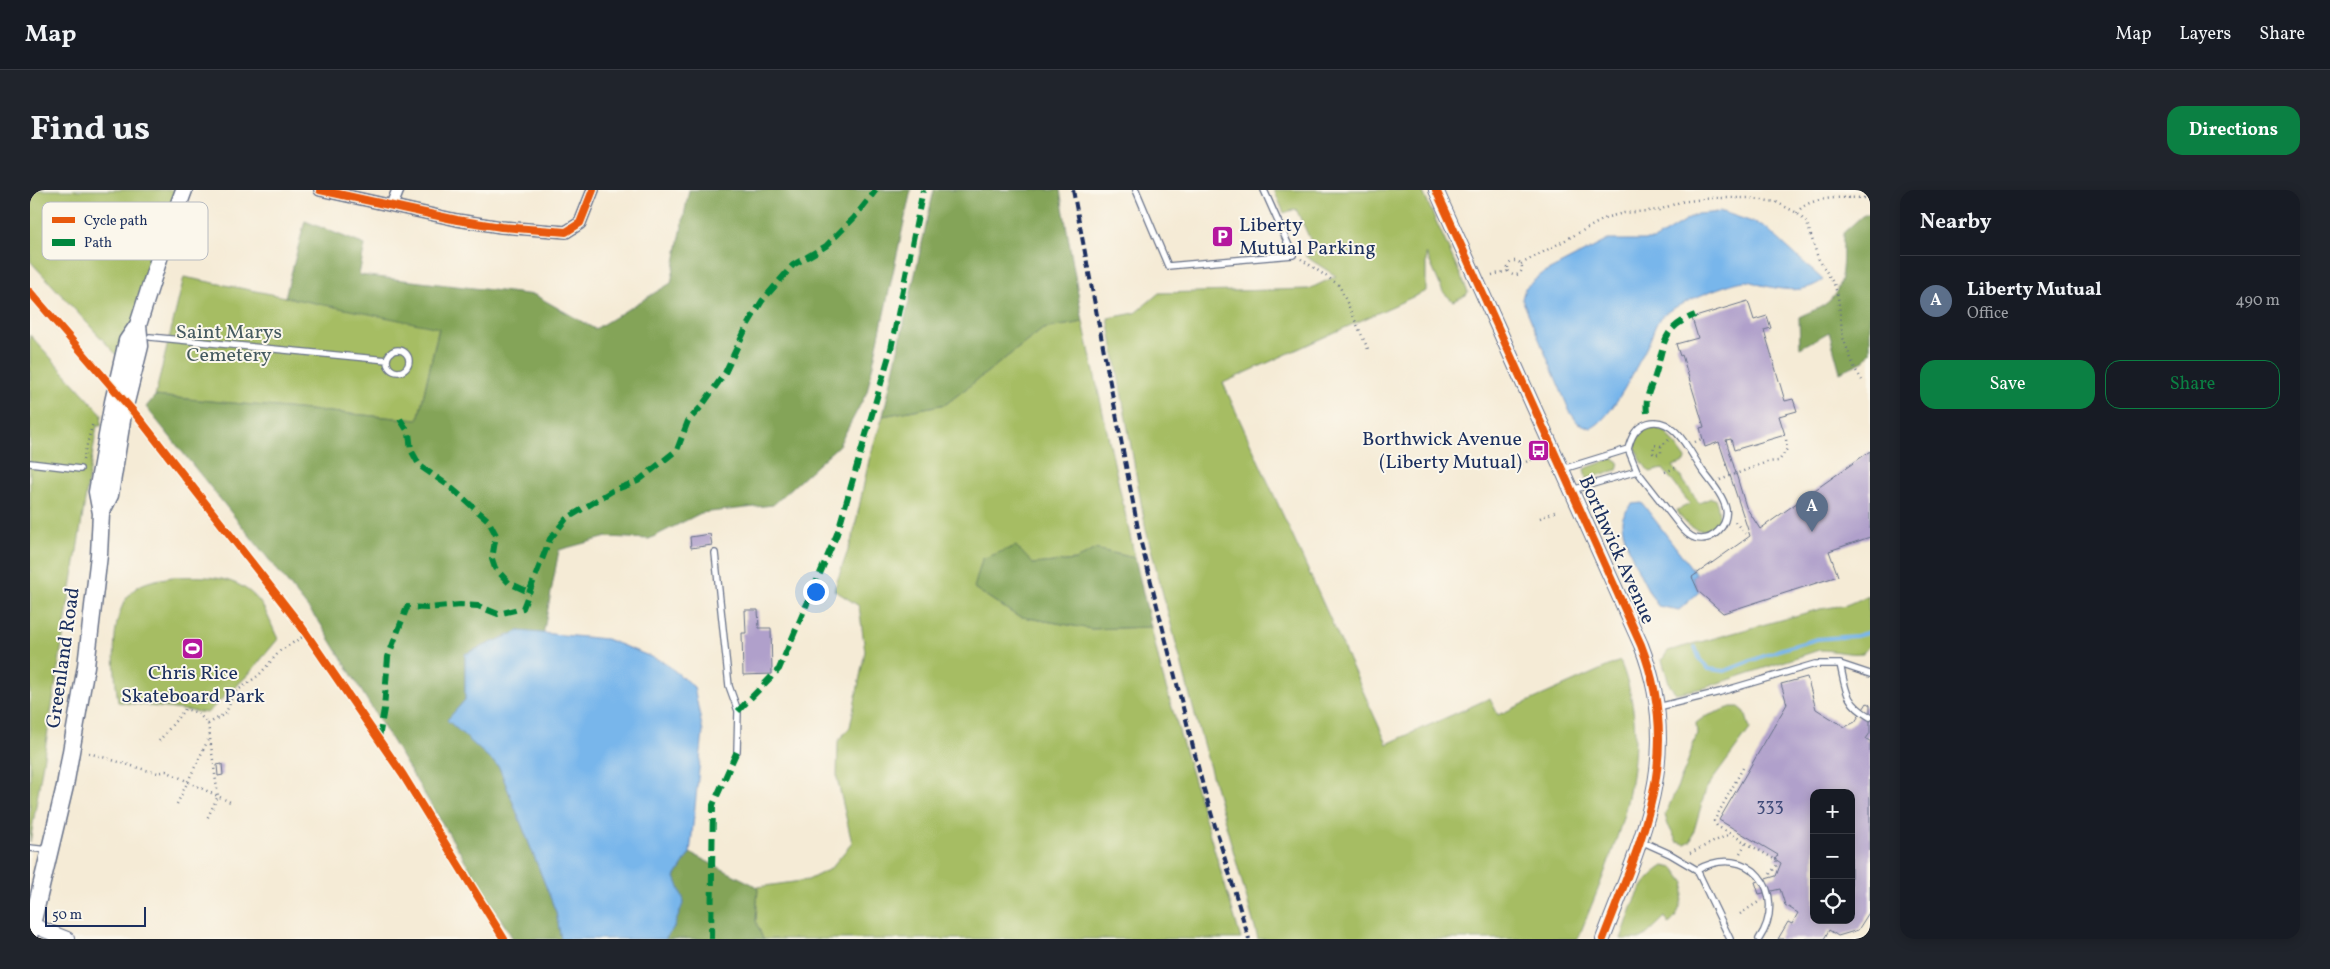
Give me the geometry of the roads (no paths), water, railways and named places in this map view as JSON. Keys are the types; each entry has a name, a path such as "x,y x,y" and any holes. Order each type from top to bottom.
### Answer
{"main road":[{"name":"Greenland Road","path":"180,202 184,190"},
{"name":"Greenland Road","path":"31,929 51,850 70,759 86,666 101,513 110,495 118,408 119,373 127,342 138,325 159,260"},
{"name":"Greenland Road","path":"118,408 130,386 140,346 138,325"}],"street":[{"path":"320,190 457,220 502,227 566,232 580,223 593,190"},
{"path":"392,205 398,190"},
{"name":"Borthwick Avenue","path":"1436,190 1641,645 1653,679 1658,706 1660,747 1654,794 1641,842 1603,939"},
{"path":"31,929 67,939"}],"lane":[{"path":"1136,190 1168,266 1293,254 1264,190"},
{"path":"150,337 387,360"},
{"path":"1649,423 1664,423 1677,433 1723,500 1726,513 1722,527 1718,532 1712,536 1698,539 1687,534 1637,471 1628,449 1635,432 1649,423"},
{"path":"1562,470 1628,449"},
{"path":"30,463 80,468"},
{"path":"1572,490 1637,471"},
{"path":"714,553 729,686 738,711 737,751"},
{"path":"1658,706 1720,692 1802,667 1827,663 1840,664 1870,674"},
{"path":"1840,664 1851,702 1856,709 1870,717"},
{"path":"1641,842 1670,854 1697,870 1730,939"},
{"path":"30,848 51,850"},
{"path":"1697,870 1707,864 1728,860 1757,872 1765,886 1770,912 1768,922 1759,939"}],"water":[{"path":"1723,212 1764,226 1823,280 1808,287 1793,290 1769,287 1749,281 1740,282 1703,294 1678,306 1662,316 1658,321 1632,375 1607,414 1599,423 1591,428 1578,423 1570,412 1522,299 1525,288 1542,274 1608,240 1654,240 1697,214"},
{"path":"1642,503 1696,574 1692,577 1699,592 1679,610 1658,606 1630,551 1623,529 1623,516 1632,504"},
{"path":"519,631 606,639 664,662 694,687 703,732 690,853 675,877 684,901 674,927 665,939 561,939 556,912 499,767 447,720 465,700 465,654"}],"waterway":[{"path":"1695,647 1700,660 1709,669 1725,671 1779,650 1817,639 1856,636 1870,632"}],"railway":[{"path":"1073,190 1140,539 1203,786 1249,939"}],"place":[{"name":"Liberty Mutual Parking","path":"1223,237"},
{"name":"Borthwick Avenue (Liberty Mutual)","path":"1538,451"},
{"name":"Liberty Mutual","path":"1812,532"},
{"name":"Chris Rice Skateboard Park","path":"193,648"}],"park label":[{"name":"Saint Marys Cemetery","path":"229,344"}]}
